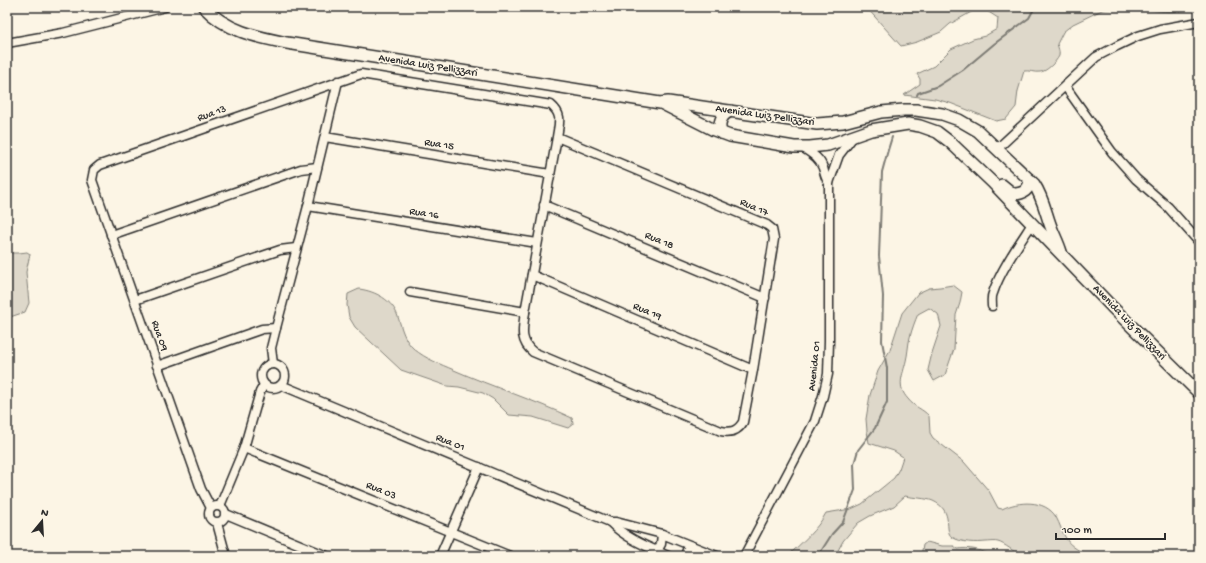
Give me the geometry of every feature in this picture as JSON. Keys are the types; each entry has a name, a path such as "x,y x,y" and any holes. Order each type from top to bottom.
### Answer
{"main road":[{"name":"Avenida Luiz Pellizzari","path":"204,7 219,20 232,28 250,35 288,43 660,103 668,102 810,124 843,122 881,112 916,110 942,114 959,120 978,131 1030,180 1040,194 1052,231 1061,252"},
{"name":"Avenida Luiz Pellizzari","path":"660,103 721,133 739,138 802,147 828,145 877,128 908,124 926,127 937,132 950,142 992,182 1199,393"},
{"path":"721,133 721,119 730,111"},
{"path":"992,182 1001,183 1013,194 1016,194 1022,193 1027,189 1030,180"}],"street":[{"path":"7,43 63,33 165,7"},
{"path":"997,149 1096,57 1138,36 1199,22"},
{"name":"Rua 13","path":"94,170 100,165 361,74 551,105 558,111 560,118 557,137"},
{"path":"273,364 272,348 276,328 308,206 338,81"},
{"path":"1065,86 1112,152 1136,180 1168,207 1199,242"},
{"name":"Rua 15","path":"325,137 550,174"},
{"path":"410,292 525,312 557,137"},
{"name":"Rua 17","path":"525,312 523,334 528,348 533,352 721,431 735,431 740,428 743,422 753,370 765,298 774,240 772,230 767,225 557,137"},
{"name":"Avenida 01","path":"744,556 814,420 823,396 828,374 829,341 829,183 839,155 853,137"},
{"name":"Avenida 01","path":"802,147 820,162 824,169 825,178 829,183"},
{"path":"111,235 301,169 317,167"},
{"name":"Rua 09","path":"94,170 92,180 111,235 202,489 211,508"},
{"name":"Rua 18","path":"544,205 765,298"},
{"name":"Rua 16","path":"308,206 537,243"},
{"path":"992,306 992,295 998,281 1032,224"},
{"path":"135,300 280,250 296,248"},
{"name":"Rua 19","path":"532,275 753,370"},
{"path":"157,366 262,329 276,328"},
{"path":"273,364 281,368 285,376 281,385 273,388 264,385 260,376 261,371 268,365 273,364"},
{"path":"220,506 244,448 260,392 264,385"},
{"name":"Rua 01","path":"281,385 610,522"},
{"name":"Rua 03","path":"244,448 510,556"},
{"path":"440,556 479,467"},
{"path":"220,506 211,508 209,511 209,517 217,523 226,556"},
{"path":"220,506 226,514 327,556"},
{"path":"217,523 223,520 226,514"},
{"path":"610,522 616,522 662,534 717,556"},
{"path":"610,522 615,527 638,541 668,556"},
{"path":"638,541 638,533 642,528"},
{"path":"657,551 661,544 662,534"},
{"path":"685,556 687,550 692,546"}],"shaded area":[{"path":"866,7 1129,7 1102,10 1073,24 1063,32 1057,44 1059,56 1056,61 1048,69 1042,72 1024,71 1018,91 1016,107 1006,119 996,121 950,103 935,99 904,95 920,84 920,79 917,74 934,66 951,49 973,39 985,36 997,29 998,18 987,11 973,11 950,24 941,32 917,42 901,46"},
{"path":"1132,7 1196,7 1173,12"},
{"path":"27,252 30,254 26,272 29,303 25,312 7,318 7,253"},
{"path":"953,285 962,292 956,315 954,349 945,375 934,381 928,370 941,326 938,314 929,308 918,314 911,334 901,380 904,394 910,402 929,416 930,433 933,438 964,462 989,491 998,508 1002,509 1008,506 1023,503 1038,504 1045,507 1056,517 1069,543 1089,556 1022,556 1004,544 998,542 973,542 956,539 952,537 948,530 946,515 940,505 930,500 905,496 894,506 870,516 858,523 843,541 835,556 788,556 813,531 826,513 851,509 862,504 894,478 903,457 894,451 869,443 866,419 870,395 878,371 890,350 902,313 918,293 929,288"},
{"path":"359,289 377,294 388,301 396,311 408,342 423,356 572,418 573,424 568,428 533,417 509,415 493,399 483,393 459,387 447,386 401,370 355,327 349,317 347,305 348,294"},
{"path":"927,542 942,546 954,546 958,549 966,548 984,552 991,556 921,556 923,545"}],"waterway":[{"path":"917,95 918,93 938,86 963,70 994,44 1029,18 1035,7"},
{"path":"818,556 832,534 843,522 855,490 854,464 858,450 875,428 887,402 887,368 882,341 883,296 879,256 882,172 892,137"}]}
